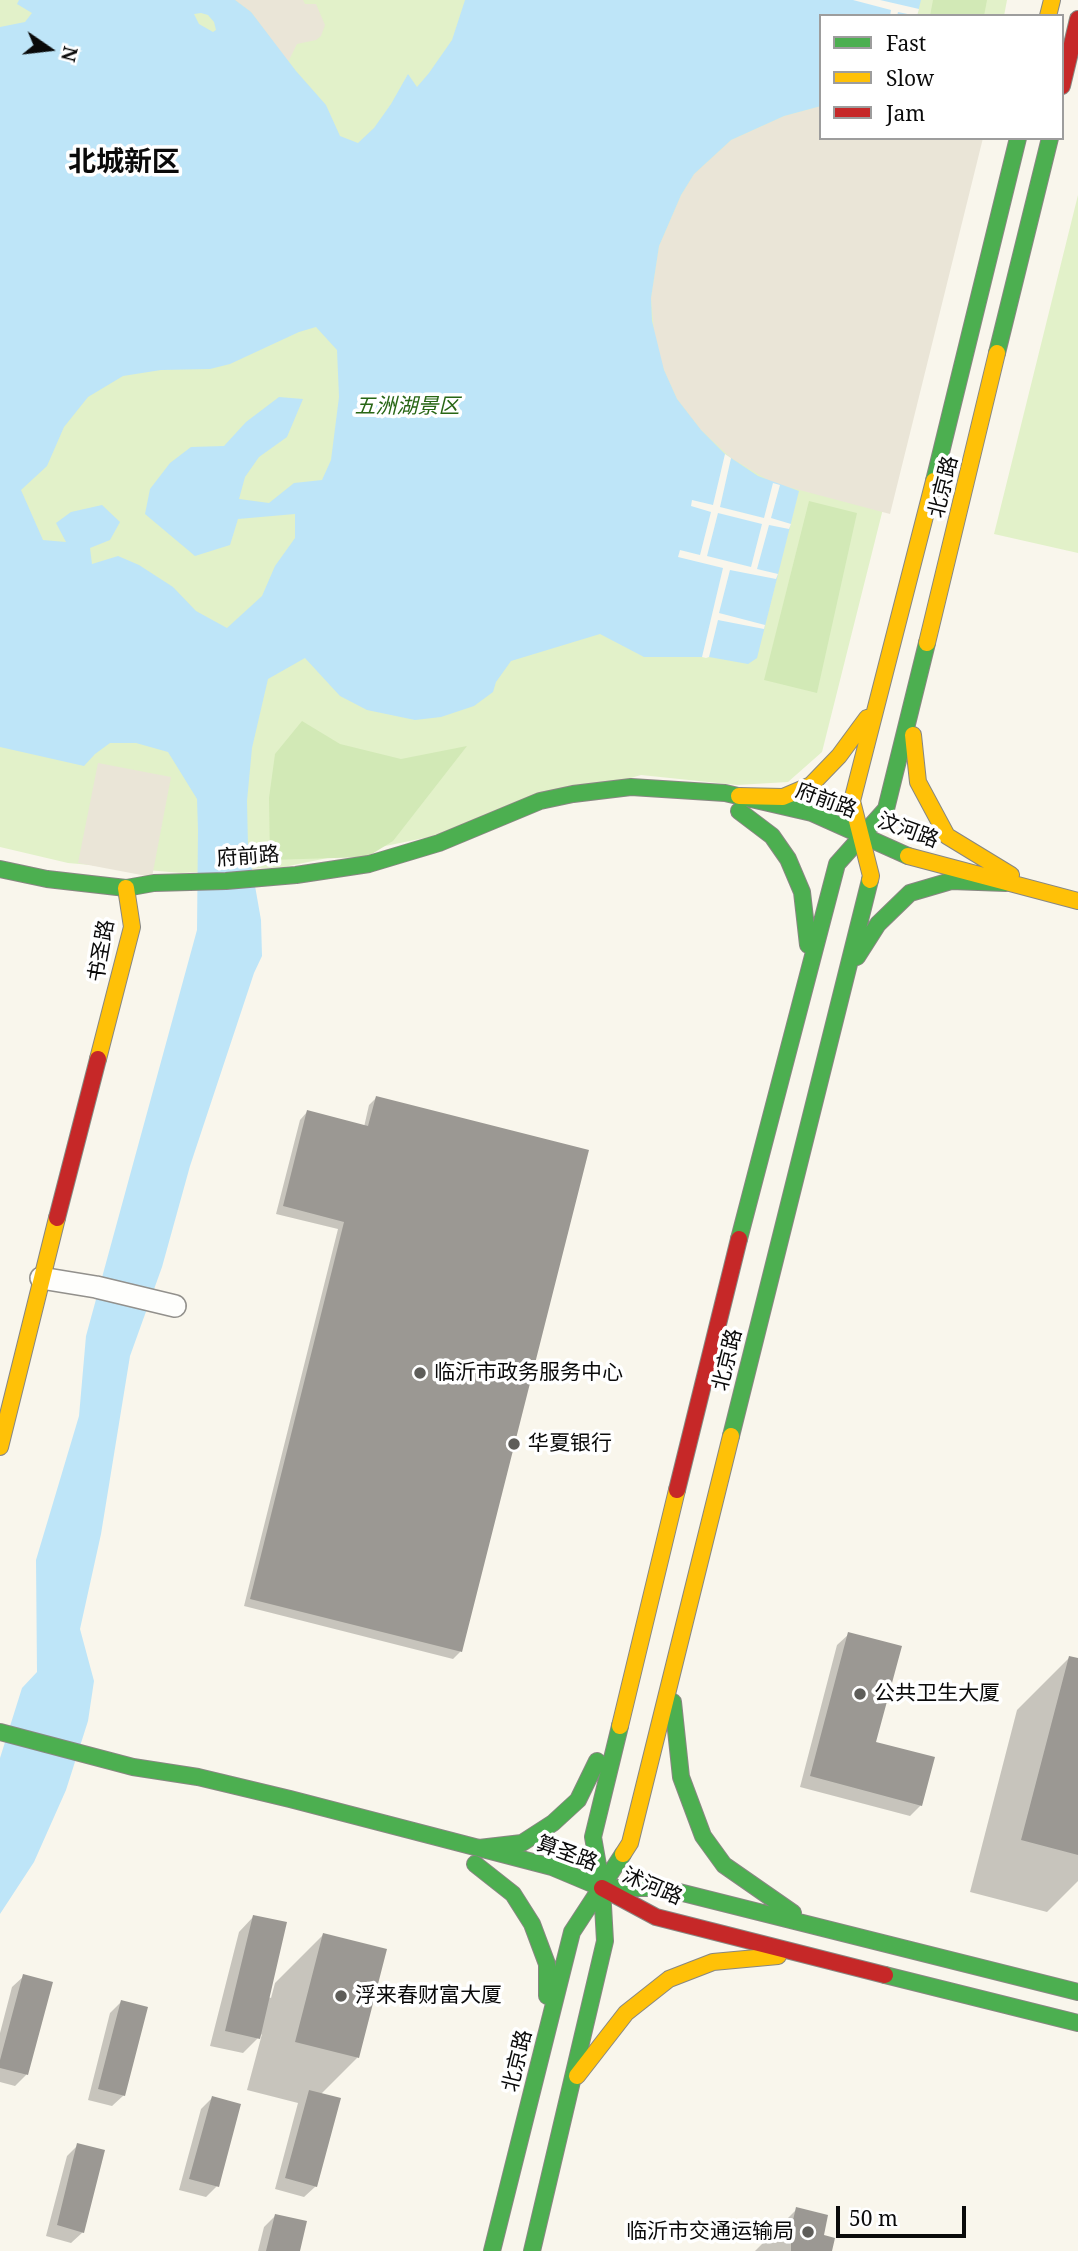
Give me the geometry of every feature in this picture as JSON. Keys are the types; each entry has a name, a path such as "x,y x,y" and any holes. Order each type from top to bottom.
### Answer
{"main road":[{"path":"1064,78 1078,20"},
{"name":"北京路","path":"492,2251 572,1932 630,1843 871,876 852,801 973,329 1018,140"},
{"name":"北京路","path":"532,2251 605,1941 602,1888 593,1836 718,1321 837,864 886,808 1050,140"},
{"path":"739,804 783,797 811,785 839,756 877,705"},
{"path":"911,710 918,782 937,820 947,836 1009,879"},
{"name":"府前路","path":"0,869 47,880 127,888 160,897 177,898 297,882 369,864 439,843 540,802 573,794 631,787 686,789 739,804"},
{"name":"府前路","path":"506,832 545,816 631,802 739,804 812,813 860,836"},
{"path":"739,804 772,836 788,859 802,892 810,966"},
{"name":"汶河路","path":"860,836 917,843 1009,879 1078,901"},
{"name":"府前路","path":"0,854 97,874 127,888 180,881 297,882 373,878 481,843"},
{"path":"846,973 878,924 910,893 951,881 1009,879"},
{"name":"汶河路","path":"1009,879 1078,891"},
{"name":"书圣路","path":"0,1447 132,927 127,888"},
{"name":"书圣路","path":"0,1396 117,939 127,888"},
{"path":"670,1680 681,1777 703,1836 724,1865 809,1924"},
{"path":"472,1858 522,1843 553,1823 578,1800 630,1684"},
{"name":"算圣路","path":"0,1732 127,1776 233,1802"},
{"name":"算圣路","path":"127,1776 198,1777 277,1796 472,1858 512,1874"},
{"path":"296,1817 437,1854"},
{"path":"472,1858 513,1894 532,1924 547,1964 547,2030"},
{"name":"算圣路","path":"472,1858 552,1867 602,1888"},
{"name":"算圣路","path":"548,1883 602,1888"},
{"name":"沭河路","path":"602,1888 663,1888 1078,1993"},
{"name":"沭河路","path":"602,1888 656,1917 1078,2023"},
{"path":"571,2084 626,2013 668,1979 713,1962 802,1954"}],"street":[{"path":"41,1278 96,1287 169,1304"}],"green space":[{"name":"五洲湖景区","path":"0,0 1007,0 1004,14 819,14 819,140 975,140 822,752 788,782 737,785 641,775 429,837 284,867 181,873 68,863 0,847"},
{"path":"933,0 987,0 984,14 930,14"},
{"path":"1078,195 1078,553 994,534"},
{"path":"809,501 857,513 817,693 764,680"},
{"path":"302,721 340,744 401,759 467,746 393,841 367,857 270,860 269,798 275,754"}],"shaded area":[{"path":"235,0 303,0 305,4 316,4 325,25 321,36 316,40 297,44 288,62 251,12"},
{"path":"819,107 819,140 983,140 890,514 773,483 731,458 701,430 677,399 655,341 651,298 659,246 681,195 694,174 731,140 784,116"},
{"path":"98,763 171,777 152,877 78,863"}],"water":[{"name":"五洲湖景区","path":"19,0 235,0 251,12 326,105 340,136 358,143 374,128 408,74 417,87 429,73 452,40 465,0 921,0 918,14 819,14 819,107 784,116 731,140 694,174 681,195 659,246 651,298 652,321 664,370 677,399 701,430 725,454 758,476 799,491 757,658 748,664 709,657 644,657 600,634 511,661 496,682 493,692 474,706 441,717 415,720 367,710 340,696 305,658 268,679 252,748 247,801 248,846 261,920 262,956 190,1166 162,1267 130,1356 101,1534 80,1629 94,1681 88,1721 66,1790 34,1862 0,1914 0,1758 22,1688 37,1672 36,1560 79,1416 86,1336 197,930 197,799 168,752 136,743 110,743 84,766 0,747 0,27 25,22 32,13 17,4","holes":["194,14 208,15 214,22 216,30 213,32 199,24","316,327 337,350 339,397 331,460 322,480 294,483 269,503 239,499 245,477 259,457 287,437 303,399 279,397 246,422 224,446 191,447 170,463 150,489 145,514 195,556 230,545 238,519 295,514 295,538 275,566 262,596 227,628 196,611 173,587 139,565 118,556 92,564 90,548 110,540 120,522 102,505 71,512 56,523 66,542 43,540 21,490 47,466 64,427 88,397 123,376 161,370 210,369 230,364 299,332"]}],"pier":[{"path":"853,0 880,0 919,9 918,14 890,14 891,10"},
{"path":"725,454 731,458 720,507 764,518 773,483 780,485 771,518 791,524 789,529 769,525 757,569 778,574 776,579 730,570 719,613 765,625 764,629 718,620 709,657 706,658 702,657 723,568 678,557 680,550 700,555 711,512 691,506 692,500 713,505","holes":["718,513 762,524 751,567 707,556"]}],"building":[{"name":"临沂市政务服务中心","path":"376,1096 589,1150 462,1652 250,1599 344,1222 283,1206 307,1110 368,1126"},
{"name":"公共卫生大厦","path":"848,1632 902,1646 876,1742 935,1757 922,1806 810,1776"},
{"path":"1069,1656 1078,1658 1078,1855 1021,1840"},
{"path":"253,1915 287,1922 260,2039 225,2031"},
{"name":"浮来春财富大厦","path":"323,1933 387,1949 359,2058 295,2042"},
{"path":"23,1974 53,1982 28,2075 0,2068"},
{"path":"121,2000 148,2007 125,2096 98,2089"},
{"path":"309,2090 341,2098 317,2187 285,2178"},
{"path":"212,2096 241,2104 219,2187 189,2179"},
{"path":"77,2143 105,2150 84,2233 57,2225"},
{"name":"临沂市交通运输局","path":"796,2207 828,2215 824,2235 835,2238 832,2251 791,2251 791,2229"},
{"path":"275,2214 307,2221 300,2251 266,2251"}],"traffic: fast":[{"path":"934,481 1018,140"},
{"path":"997,353 1050,140"},
{"path":"739,1239 837,864 886,809 927,643"},
{"path":"0,869 47,879 126,888 154,883 296,875 369,864 439,843 540,801 631,787 725,793 812,813 908,856"},
{"path":"739,811 772,836 788,859 802,892 808,945"},
{"path":"731,1436 870,880"},
{"path":"857,957 878,924 910,893 951,881 1006,883"},
{"path":"673,1702 681,1777 703,1836 724,1865 793,1913"},
{"path":"532,2251 605,1941 602,1888 593,1837 620,1726"},
{"path":"0,1732 133,1767 198,1777 290,1799 552,1867 602,1888"},
{"path":"479,1848 522,1843 553,1823 578,1800 597,1761"},
{"path":"492,2251 572,1932 623,1854"},
{"path":"475,1864 513,1894 532,1924 547,1964 547,1996"},
{"path":"604,1888 663,1888 1078,1992"},
{"path":"885,1975 1078,2023"}],"traffic: slow":[{"path":"1048,14 1052,0"},
{"path":"927,643 997,353"},
{"path":"870,880 852,801 934,481"},
{"path":"739,796 783,797 811,785 839,756 867,718"},
{"path":"913,735 918,782 947,836 1011,875"},
{"path":"908,856 1078,901"},
{"path":"98,1059 132,927 126,888"},
{"path":"0,1447 57,1218"},
{"path":"623,1854 630,1843 731,1436"},
{"path":"620,1726 677,1490"},
{"path":"577,2076 626,2013 669,1979 713,1962 778,1956"}],"traffic: jam":[{"path":"1064,78 1078,19"},
{"path":"57,1218 98,1059"},
{"path":"677,1490 739,1239"},
{"path":"602,1888 656,1917 885,1975"}],"place":[{"name":"临沂市政务服务中心","path":"420,1373"},
{"name":"华夏银行","path":"514,1444"},
{"name":"公共卫生大厦","path":"860,1694"},
{"name":"浮来春财富大厦","path":"341,1996"},
{"name":"临沂市交通运输局","path":"808,2232"}],"district":[{"name":"北城新区","path":"124,163"}]}
